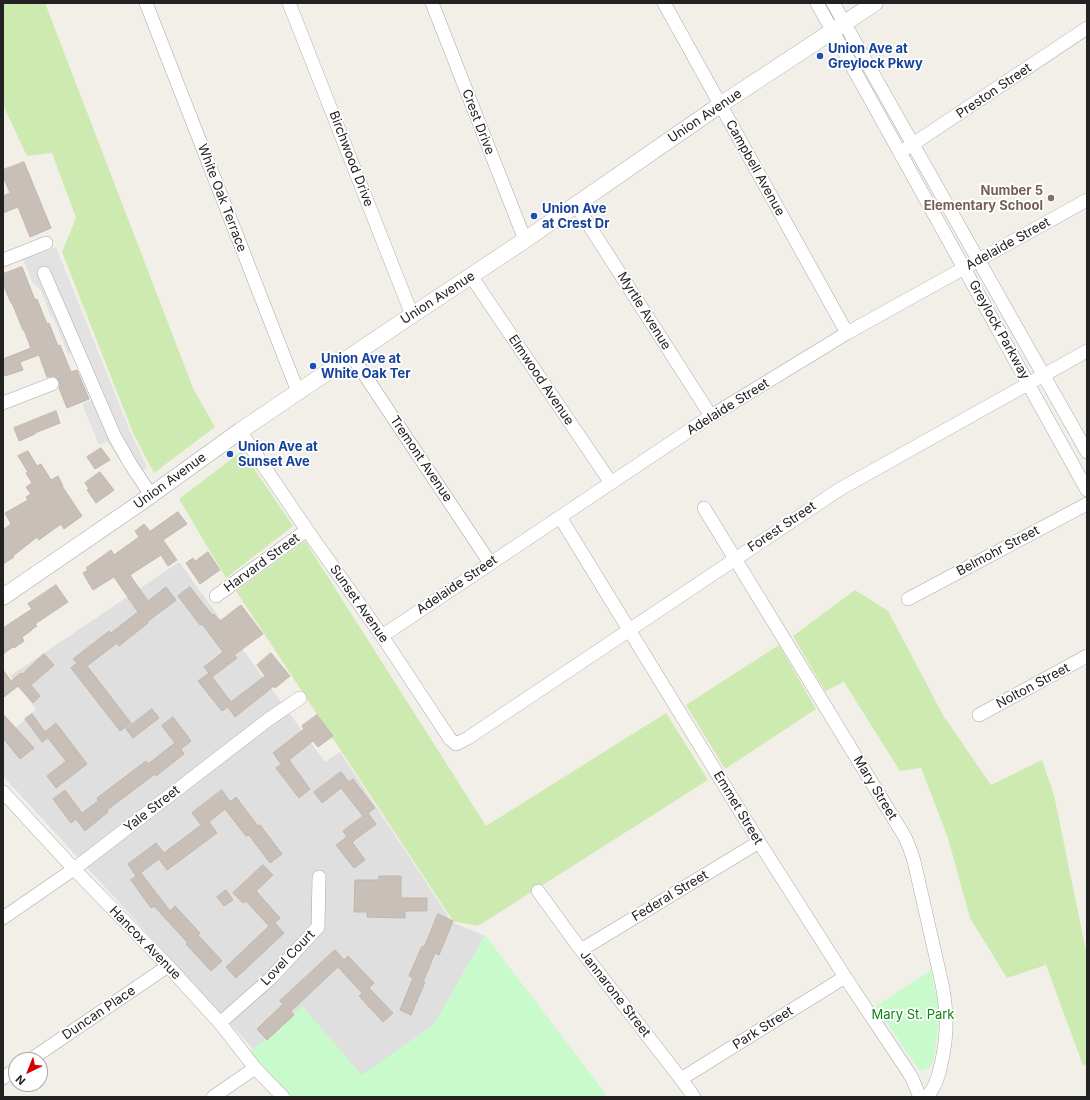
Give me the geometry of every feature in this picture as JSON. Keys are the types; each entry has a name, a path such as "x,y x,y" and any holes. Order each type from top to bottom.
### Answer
{"street":[{"name":"White Oak Terrace","path":"146,3 298,392"},
{"name":"Birchwood Drive","path":"289,3 412,314"},
{"name":"Crest Drive","path":"432,3 525,240"},
{"name":"Campbell Avenue","path":"664,3 847,333"},
{"name":"Greylock Parkway","path":"817,3 839,27 913,144 1087,452"},
{"name":"Greylock Parkway","path":"833,3 839,27 900,153 1087,490"},
{"name":"Union Avenue","path":"3,597 151,495 240,431 412,314 525,240 720,105 875,3"},
{"name":"Preston Street","path":"900,153 1087,28"},
{"name":"Adelaide Street","path":"382,636 711,416 847,333 1087,200"},
{"name":"Myrtle Avenue","path":"576,205 711,416"},
{"path":"3,260 46,243"},
{"path":"44,273 112,431 131,465 151,495"},
{"name":"Elmwood Avenue","path":"471,276 610,483"},
{"name":"Forest Street","path":"489,723 840,489 1087,351"},
{"name":"Tremont Avenue","path":"352,356 490,563"},
{"path":"3,403 52,384"},
{"name":"Sunset Avenue","path":"240,431 307,530 382,636 450,739 456,744 468,738 489,723"},
{"name":"Belmohr Street","path":"908,599 1087,504"},
{"name":"Mary Street","path":"704,508 905,837 910,849 914,861 945,1002 946,1019 944,1041 938,1072 933,1089 926,1097"},
{"name":"Emmet Street","path":"560,517 759,842 845,977 912,1078 920,1097"},
{"name":"Harvard Street","path":"216,596 307,530"},
{"name":"Nolton Street","path":"979,715 1087,656"},
{"name":"Yale Street","path":"3,918 74,869 263,724 300,698"},
{"name":"Hancox Avenue","path":"3,792 74,869 168,966 220,1023 255,1068 283,1097"},
{"name":"Federal Street","path":"581,950 759,842"},
{"name":"Lovel Court","path":"220,1023 271,978 318,926 319,876"},
{"name":"Jannarone Street","path":"538,891 581,950 694,1097"},
{"name":"Duncan Place","path":"42,1052 168,966"},
{"name":"Park Street","path":"681,1079 845,977"},
{"path":"213,1097 255,1068"}],"shaded area":[{"path":"56,247 130,431 147,467 142,472 146,478 136,485 107,441 99,445 82,404 92,400 72,352 68,354 41,291 32,281 23,259"},
{"path":"179,562 325,762 340,752 452,922 485,936 433,1026 361,1076 256,1052 3,776 3,740 36,709 10,676"}],"green space":[{"path":"3,3 45,3 193,388 215,427 154,473 133,433 62,252 76,218 52,153 27,156 3,105"},
{"path":"242,451 293,526 226,578 179,499"},
{"path":"305,541 486,826 666,713 708,780 478,926 453,921 236,591"},
{"path":"855,590 888,611 943,715 991,785 1042,760 1054,795 1087,956 1087,1065 1083,1065 1046,965 1007,978 970,918 948,838 921,768 900,771 844,682 825,691 793,636"},
{"path":"779,645 816,709 725,769 686,705"},
{"path":"485,935 608,1097 283,1097 246,1056 302,1006 362,1075 434,1024"},
{"name":"Mary St. Park","path":"931,970 940,1014 933,1063 928,1069 921,1071 917,1068 876,1006"}],"building":[{"path":"24,162 51,228 30,237 18,207 3,213 3,196 10,193 3,176 3,170"},
{"path":"22,267 35,300 37,299 47,324 49,323 58,346 60,345 71,372 77,370 89,399 67,408 59,388 59,381 54,376 47,377 39,355 20,362 23,370 5,376 3,371 3,359 31,348 3,284 3,274"},
{"path":"56,411 60,423 19,441 14,428"},
{"path":"101,448 110,460 95,469 87,457"},
{"path":"28,451 37,466 41,464 51,480 58,476 62,486 82,516 64,529 61,524 39,540 37,537 13,556 14,557 3,564 3,530 11,524 5,513 28,500 26,497 31,494 26,487 32,483 26,473 28,472 18,456"},
{"path":"100,472 114,490 96,503 87,490 89,489 85,483"},
{"path":"178,512 187,524 163,540 177,560 168,566 161,555 130,575 148,601 166,587 176,600 119,646 117,643 87,666 131,723 120,731 71,668 77,663 73,659 109,631 111,633 138,612 114,577 93,590 83,573 88,570 86,568 111,550 114,555 139,537 135,531 144,524 150,531"},
{"path":"208,552 220,570 200,584 186,563 193,558 195,561"},
{"path":"56,585 68,602 35,624 37,626 22,637 24,641 3,654 3,628 32,609 28,604"},
{"path":"190,587 212,615 214,614 220,621 241,605 263,634 234,655 237,658 212,677 204,667 223,652 178,596"},
{"path":"271,653 290,676 275,688 274,686 235,717 228,707 222,711 198,681 209,673 231,702 265,676 257,665"},
{"path":"44,654 54,665 31,685 40,696 33,703 18,686 4,697 3,670 11,681 21,673 22,674"},
{"path":"152,709 159,718 133,738 126,729"},
{"path":"3,714 34,748 20,759 3,738"},
{"path":"32,714 45,732 56,723 87,764 56,788 47,776 66,761 48,738 42,742 25,719"},
{"path":"317,715 333,736 318,747 313,741 289,760 310,789 299,798 276,768 281,764 273,753 304,729 302,726"},
{"path":"173,717 191,741 181,749 184,754 156,776 155,774 107,810 108,812 85,831 76,819 71,823 53,799 65,790 82,813 98,801 97,798 146,761 148,764 175,743 162,726"},
{"path":"341,772 349,782 353,779 375,808 368,813 376,824 352,842 365,860 354,868 336,845 347,837 343,831 363,816 341,788 322,803 314,792"},
{"path":"222,790 230,802 236,797 282,854 270,863 249,835 246,836 225,809 209,822 217,833 167,870 159,859 136,876 128,864 156,843 164,853 201,825 192,813"},
{"path":"263,865 273,875 256,891 280,918 275,923 284,933 236,978 226,967 269,926 246,901 243,903 233,893"},
{"path":"141,873 170,911 175,906 200,933 198,935 222,961 211,971 154,906 151,908 131,880"},
{"path":"379,876 401,876 401,898 427,898 427,911 405,911 405,918 367,917 367,912 354,912 355,880 379,880"},
{"path":"226,890 233,900 224,906 217,897"},
{"path":"438,914 453,921 439,955 435,953 411,1015 400,1010 413,978 409,976 422,946 424,947"},
{"path":"335,950 344,960 348,956 374,983 369,988 393,1013 383,1022 359,996 362,993 338,967 291,1011 294,1015 267,1040 257,1029 283,1004 280,1001"}],"place":[{"name":"Union Ave at Greylock Pkwy","path":"820,56"},
{"name":"Number 5 Elementary School","path":"1051,198"},
{"name":"Union Ave at Crest Dr","path":"534,216"},
{"name":"Union Ave at White Oak Ter","path":"313,366"},
{"name":"Union Ave at Sunset Ave","path":"230,454"}]}
